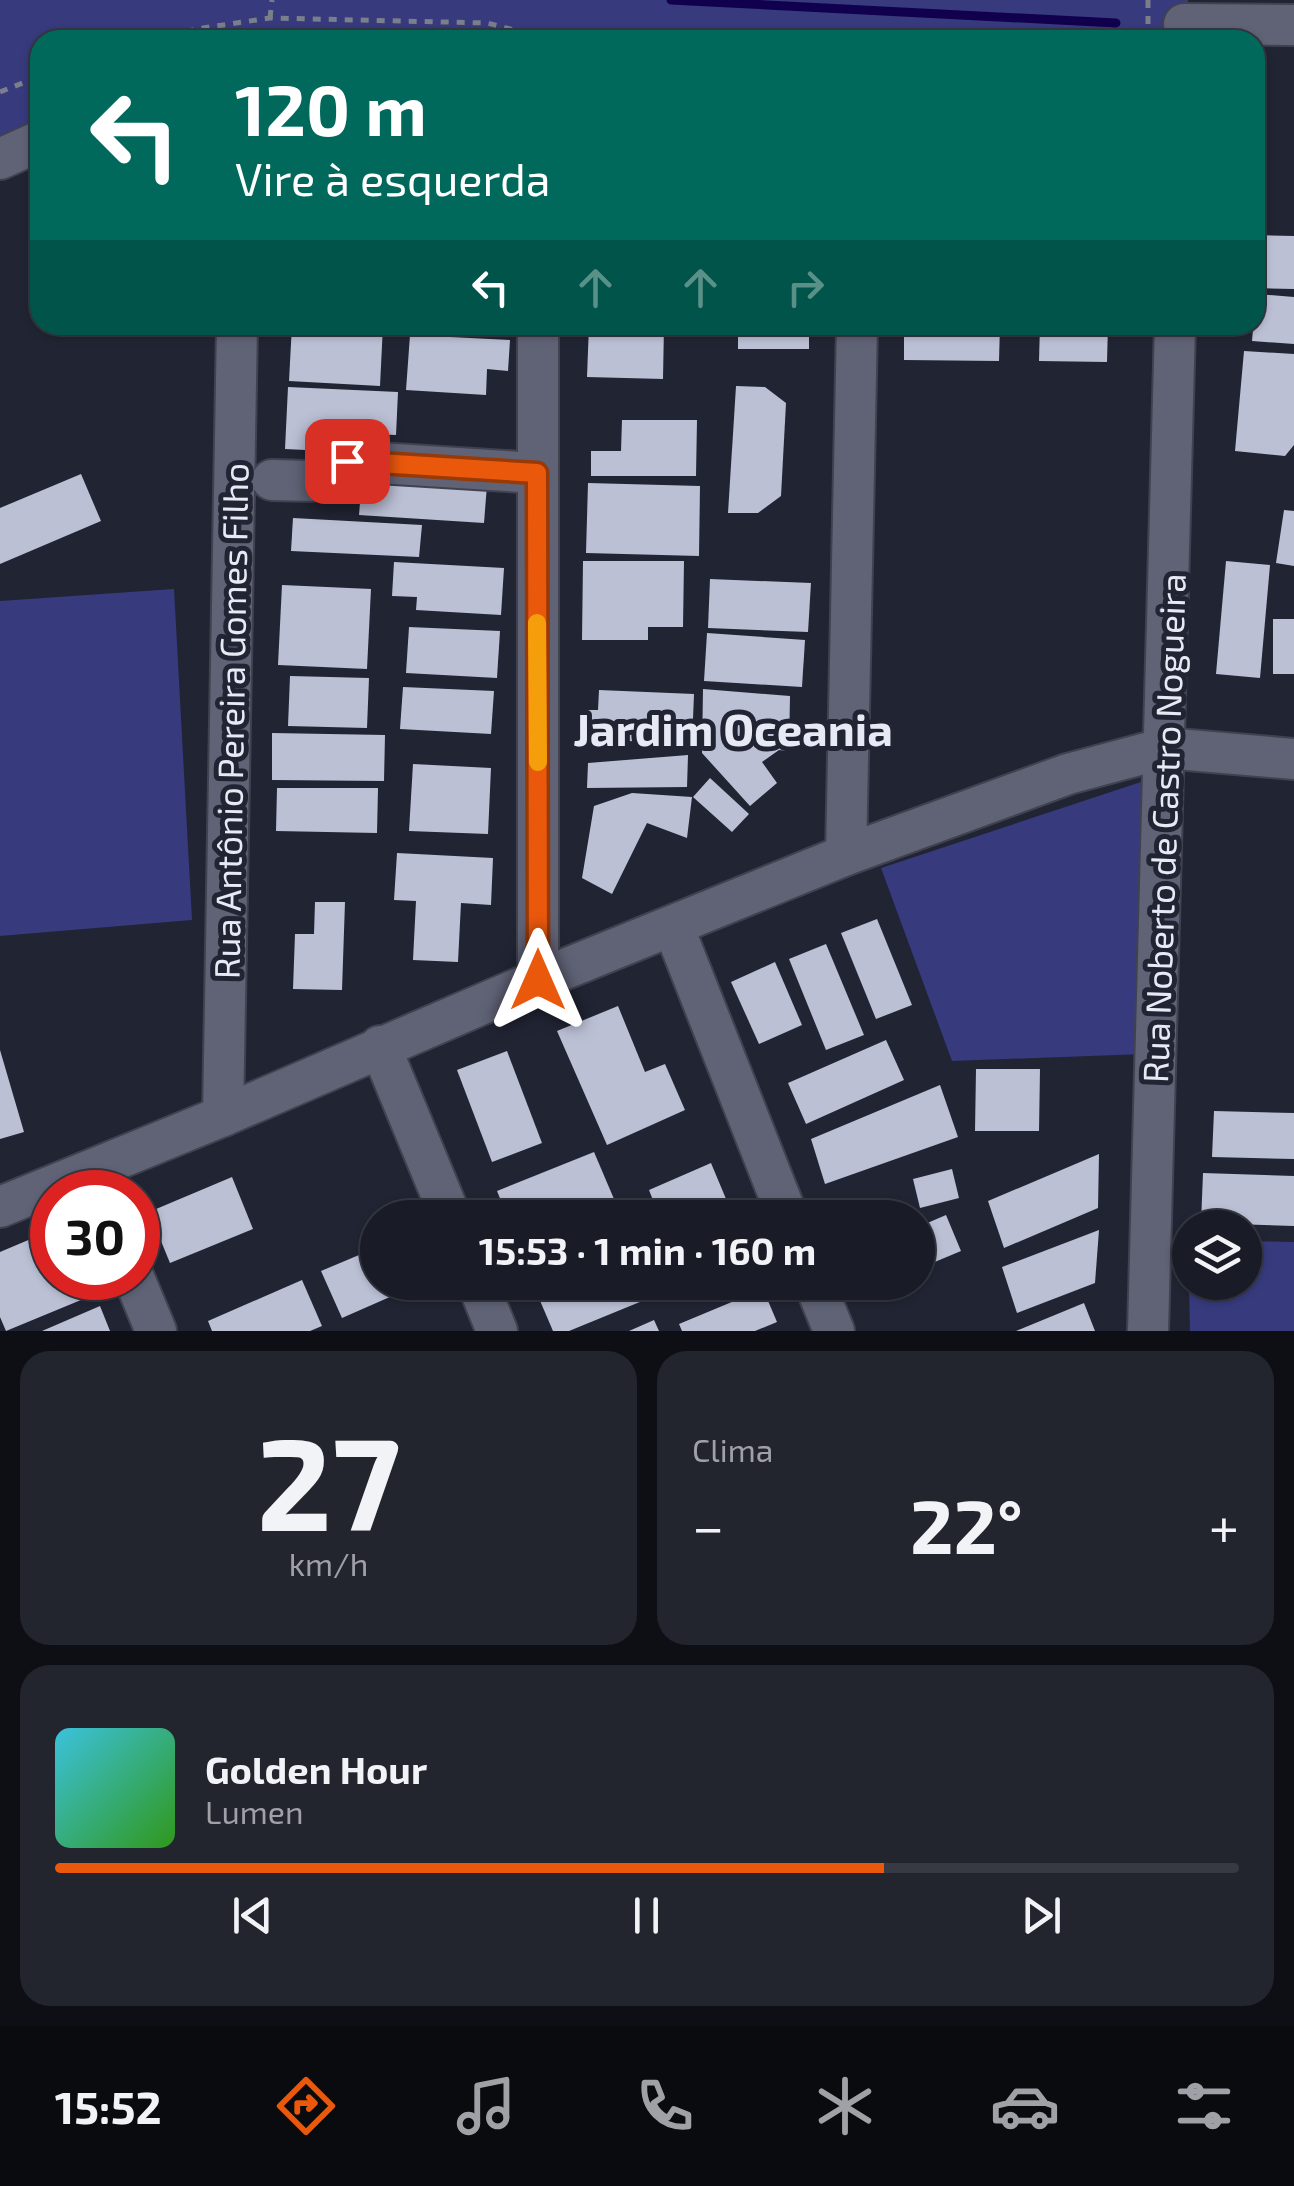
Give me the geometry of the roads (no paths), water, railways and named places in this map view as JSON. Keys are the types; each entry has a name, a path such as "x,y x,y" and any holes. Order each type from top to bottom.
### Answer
{"street":[{"path":"1185,21 1294,26"},
{"path":"0,159 30,146"},
{"name":"Rua Antônio Pereira Gomes Filho","path":"223,1116 237,335"},
{"path":"538,335 538,980"},
{"path":"846,855 857,335"},
{"name":"Rua Noberto de Castro Nogueira","path":"1148,1331 1176,335"},
{"path":"272,480 312,481 347,461 537,473"},
{"path":"117,1170 223,1116 538,980 846,855 1068,774 1166,748 1294,758"},
{"path":"672,926 781,1200"},
{"path":"380,1046 443,1200"},
{"path":"0,1208 30,1200"},
{"path":"143,1300 156,1331"},
{"path":"484,1300 497,1331"},
{"path":"821,1300 834,1331"}],"waterway":[{"path":"671,0 1116,23"}],"district":[{"name":"Jardim Oceania","path":"733,728"}]}
